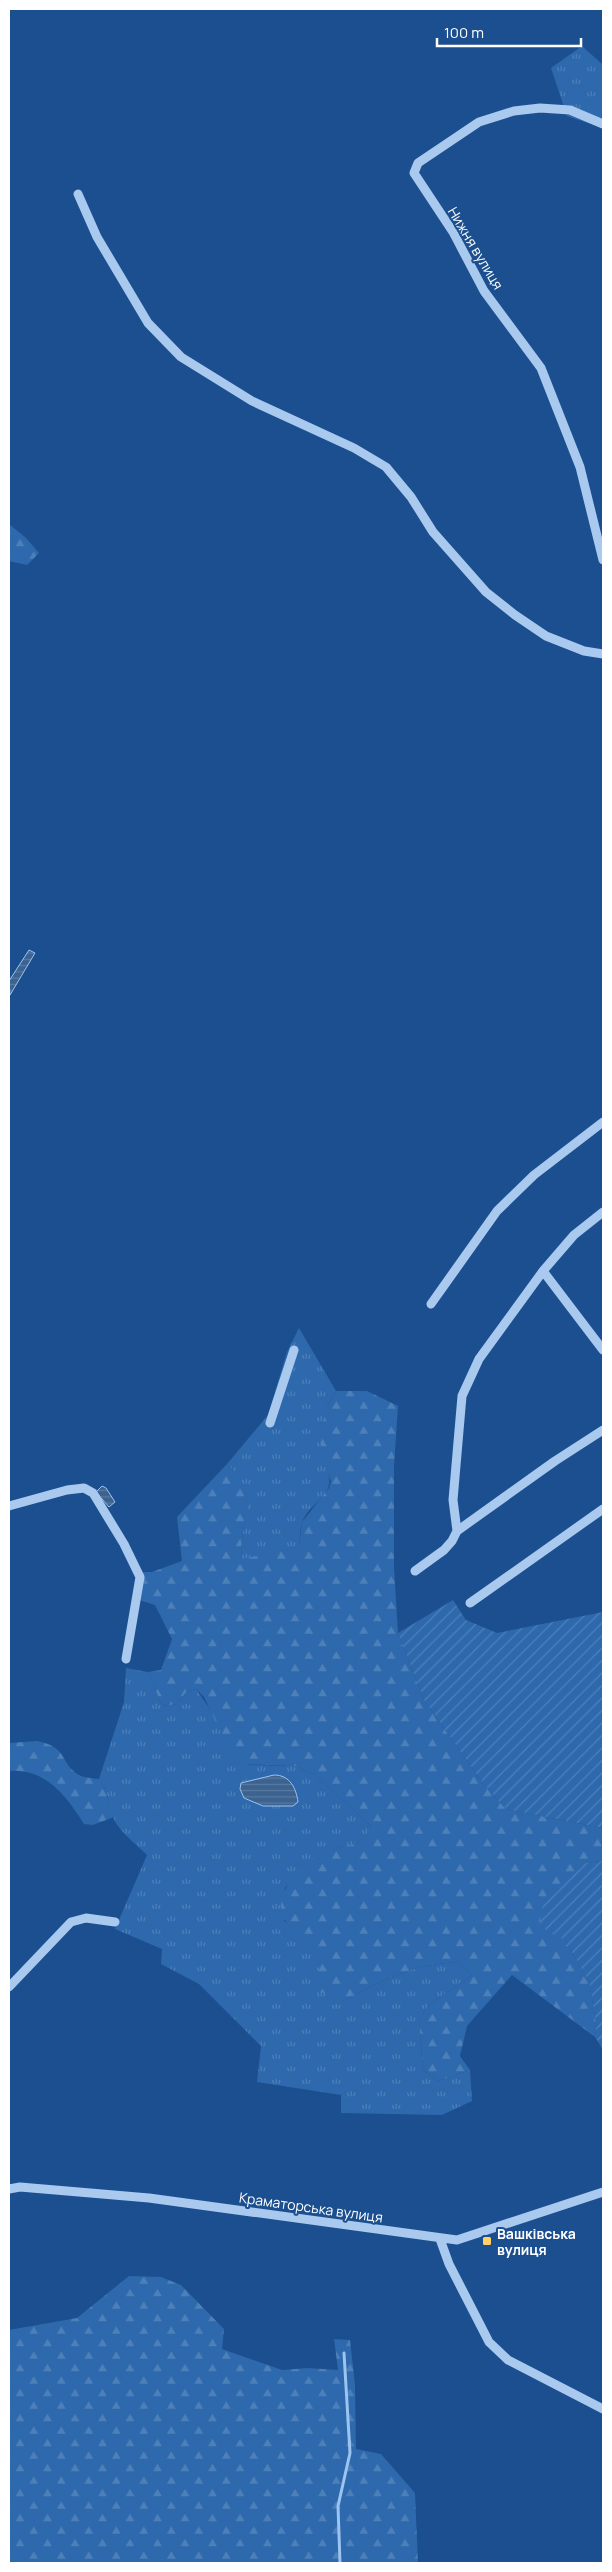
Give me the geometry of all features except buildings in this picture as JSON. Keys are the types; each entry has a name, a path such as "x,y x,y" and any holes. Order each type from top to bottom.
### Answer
{"street":[{"name":"Нижня вулиця","path":"603,124 570,110 540,108 514,112 479,122 418,164 414,173 453,232 484,291 541,368 580,467 603,560"},
{"path":"78,194 97,236 148,323 181,357 252,401 325,437 354,448 386,467 406,490 433,532 486,592 546,636 584,652 603,654"},
{"path":"431,1304 497,1211 534,1175 603,1122"},
{"path":"457,1531 453,1500 462,1396 480,1358 543,1271 574,1236 603,1212"},
{"path":"543,1271 603,1350"},
{"path":"270,1423 294,1350"},
{"path":"415,1571 444,1550 452,1542 457,1531 555,1461 603,1430"},
{"path":"9,1506 67,1490 84,1488 93,1493 124,1544 140,1577 126,1659"},
{"path":"470,1603 603,1509"},
{"path":"9,1987 71,1922 86,1918 115,1922"},
{"name":"Краматорська вулиця","path":"9,2189 20,2187 149,2198 440,2240 457,2240 480,2234 603,2192"},
{"path":"440,2240 449,2264 490,2342 508,2360 603,2409"}],"green space":[{"path":"582,46 603,65 603,128 567,116 551,68"},
{"path":"9,524 26,538 39,553 27,565 9,561"},
{"path":"299,1328 336,1391 326,1408 328,1488 305,1516 301,1526 299,1547 242,1560 241,1545 247,1499 238,1477 227,1464 268,1415 287,1352"},
{"path":"336,1391 367,1391 398,1406 394,1466 394,1568 398,1633 424,1700 484,1785 506,1809 603,1828 603,1861 584,1863 565,1940 589,1982 596,2022 595,2037 512,1975 467,2026 460,2056 470,2070 438,2081 423,2070 419,2020 430,2004 472,1975 458,1962 440,1964 425,1966 398,1974 343,2001 321,1992 316,1978 325,1954 287,1923 281,1910 282,1900 290,1882 304,1865 320,1853 350,1845 363,1839 368,1834 371,1826 314,1774 295,1766 236,1764 204,1697 196,1689 187,1691 177,1704 162,1706 148,1672 161,1670 172,1639 155,1605 133,1598 137,1572 152,1572 182,1561 177,1517 227,1464 245,1488 247,1499 241,1545 242,1559 299,1547 302,1522 329,1488 331,1481 320,1453 326,1408"},
{"path":"453,1600 466,1620 497,1633 603,1612 603,1828 506,1809 484,1785 424,1700 398,1633"},
{"path":"126,1668 148,1672 162,1706 177,1704 187,1691 196,1689 249,1765 295,1766 314,1774 371,1826 368,1834 357,1843 326,1851 305,1866 285,1888 284,1921 325,1954 343,2001 398,1974 425,1966 458,1962 472,1975 430,2004 419,2020 423,2070 438,2081 470,2070 472,2101 442,2115 341,2113 341,2095 257,2082 261,2046 199,1984 161,1964 162,1949 115,1929 147,1855 118,1826 112,1814 103,1784 99,1779 124,1702"},
{"path":"37,1741 54,1747 59,1751 68,1765 79,1775 99,1779 105,1788 114,1817 93,1825 84,1824 63,1795 45,1779 22,1771 9,1771 9,1743"},
{"path":"603,1861 603,2050 595,2037 596,2022 589,1982 565,1940 539,1926 544,1898 584,1863"},
{"path":"129,2276 161,2277 181,2285 224,2329 222,2349 282,2370 308,2368 338,2370 334,2339 350,2340 355,2385 356,2449 381,2454 415,2493 418,2563 9,2563 9,2330 77,2318"}],"shaded area":[{"path":"29,950 35,953 10,995 9,981"},
{"path":"102,1486 106,1488 115,1502 109,1507 96,1492"},
{"path":"274,1775 284,1777 294,1787 298,1802 293,1806 263,1806 244,1798 240,1789 241,1783"}],"waterway":[{"path":"340,2563 338,2506 350,2453 344,2353"}],"place":[{"name":"Вашківська вулиця","path":"487,2241"}]}
